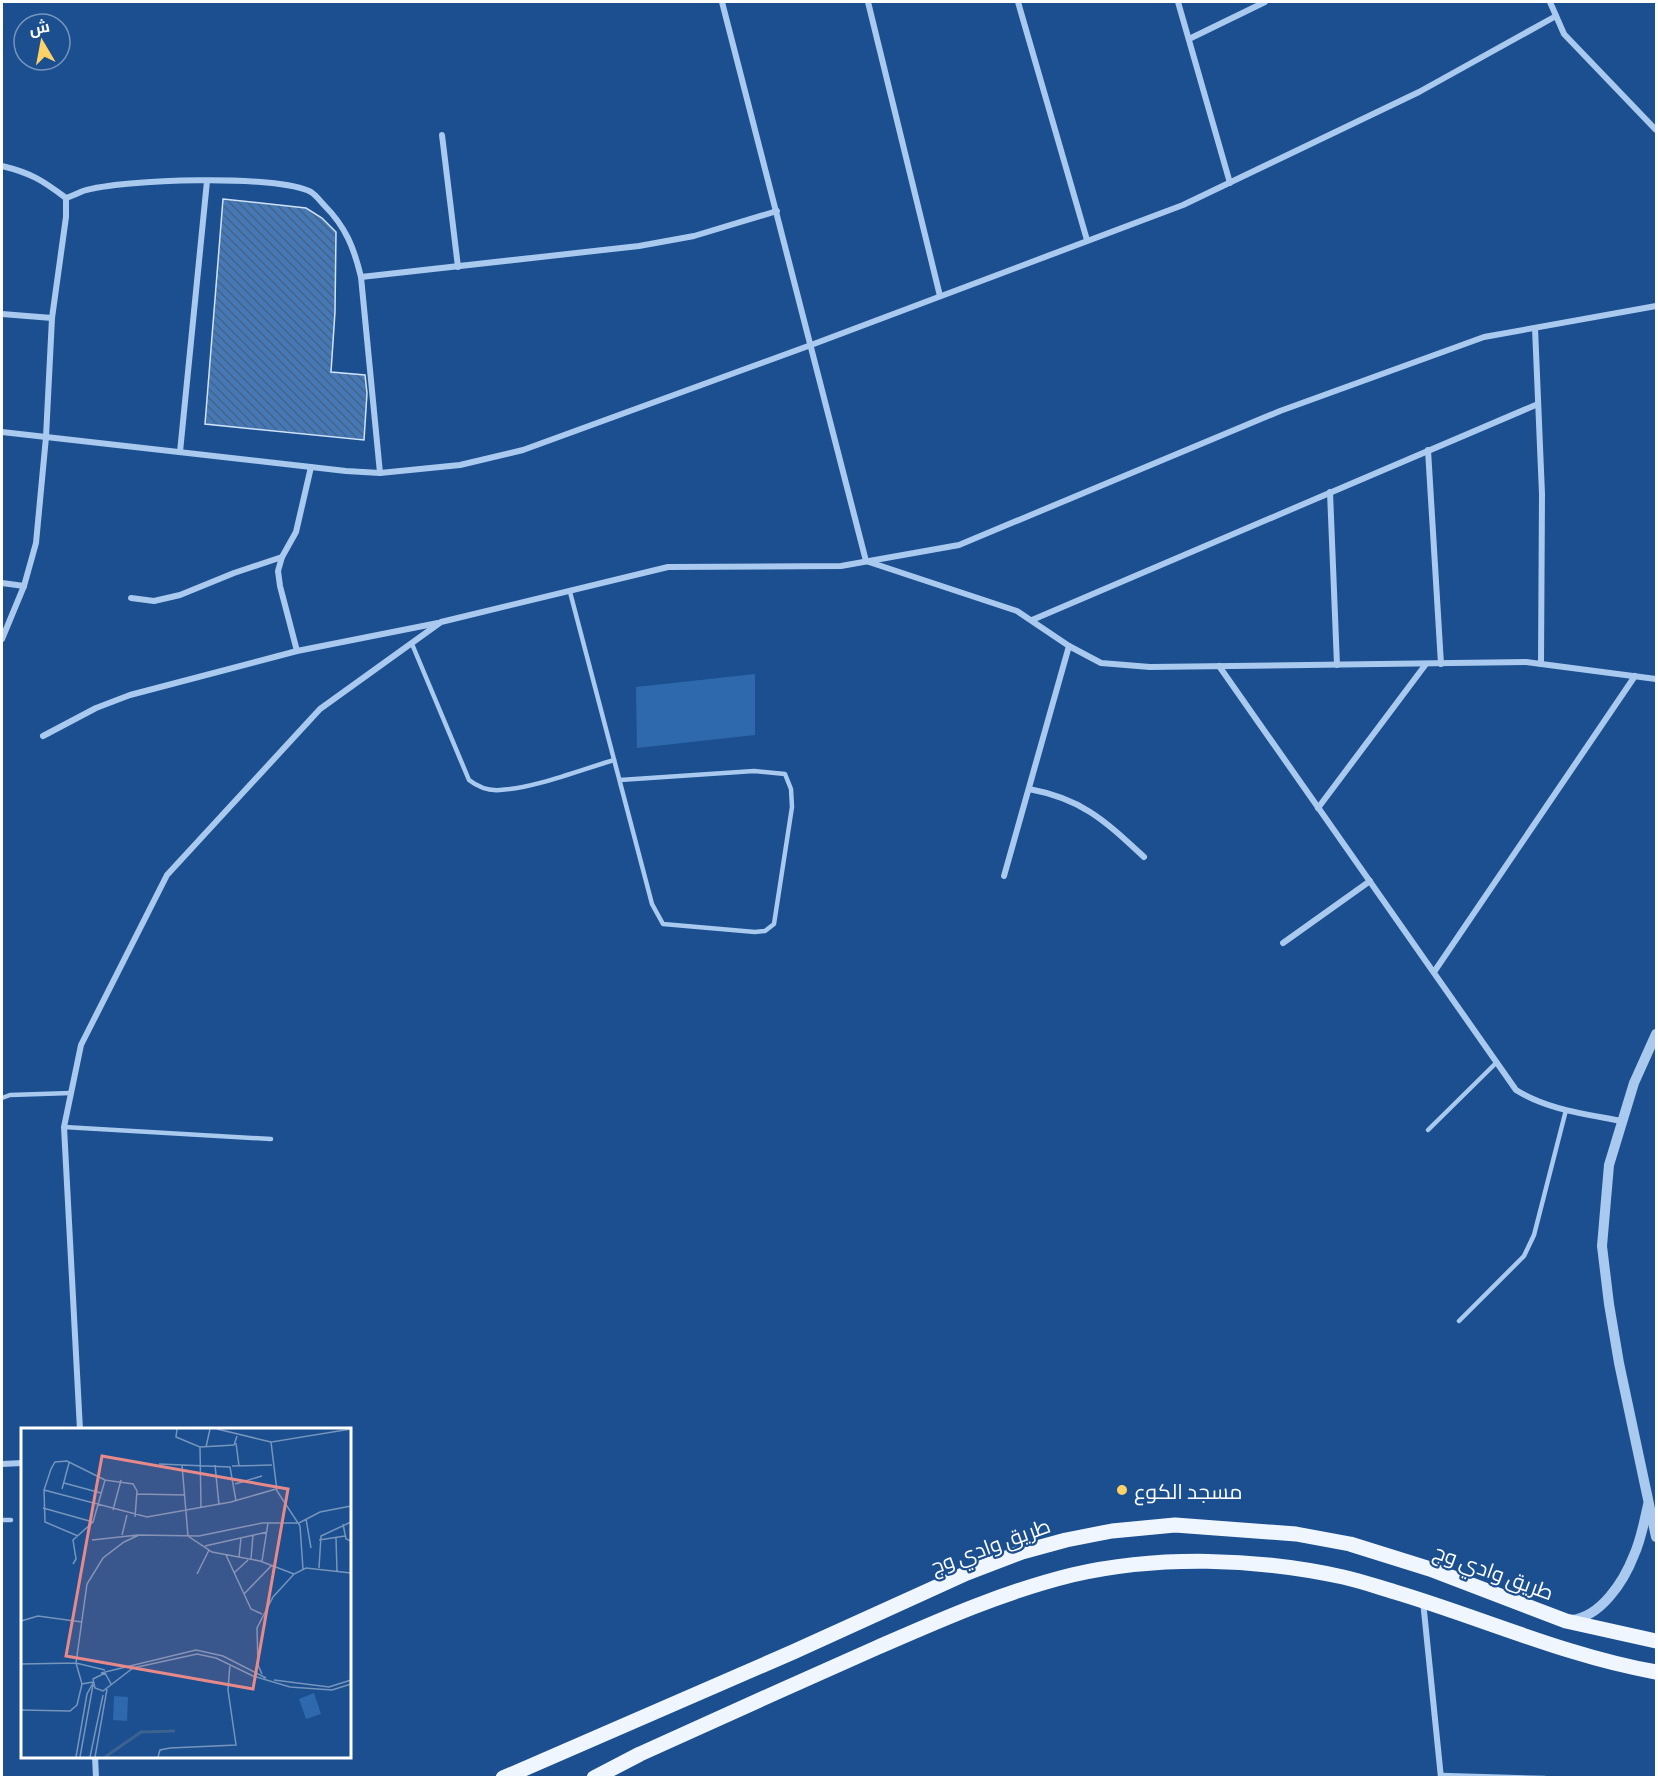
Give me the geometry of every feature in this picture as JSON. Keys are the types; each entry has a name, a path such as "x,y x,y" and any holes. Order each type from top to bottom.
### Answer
{"main road":[{"name":"طريق وادي وج","path":"503,1778 793,1652 967,1573 1022,1552 1112,1531 1174,1525 1296,1534 1350,1544 1430,1569 1566,1621 1656,1641"},
{"path":"594,1778 640,1754 978,1604 1072,1575 1121,1566 1179,1562 1235,1563 1297,1568 1337,1576 1423,1601 1557,1647 1656,1672"}],"street":[{"path":"722,2 866,561"},
{"path":"868,2 940,296"},
{"path":"1018,2 1088,240"},
{"path":"1179,2 1230,183"},
{"path":"1189,39 1265,2"},
{"path":"1550,2 1564,34 1656,130"},
{"path":"2,432 380,473 460,465 523,450 1183,205 1419,92 1556,15"},
{"path":"442,135 458,267"},
{"path":"2,166 25,171 38,177 66,198"},
{"path":"66,198 84,191 126,185 207,181 281,183 312,193 337,218 355,249 361,277 380,473"},
{"path":"180,452 207,181"},
{"path":"2,639 24,586 36,543 46,437 52,318 66,198"},
{"path":"361,277 639,246 694,236 777,211"},
{"path":"43,736 96,708 130,695 297,651 441,622 668,567 841,566 959,545 1280,411 1484,337 1656,306"},
{"path":"2,314 52,318"},
{"path":"1535,328 1542,494 1540,664"},
{"path":"1032,620 1538,404"},
{"path":"1428,450 1441,664"},
{"path":"297,651 278,571 282,557 296,532 311,467"},
{"path":"1330,492 1337,665"},
{"path":"131,598 154,601 180,595 282,557"},
{"path":"866,561 1017,611 1069,646 1101,663 1150,667 1527,662 1656,679"},
{"path":"2,583 24,586"},
{"path":"80,1428 64,1127 81,1045 167,874 320,709 441,622"},
{"path":"1004,876 1069,646"},
{"path":"1318,808 1426,663"},
{"path":"1219,666 1516,1090 1531,1100 1550,1107 1623,1122"},
{"path":"1434,972 1635,676"},
{"path":"1029,789 1053,793 1105,820 1144,857"},
{"path":"1283,943 1370,881"},
{"path":"1656,1034 1634,1083 1609,1166 1602,1246 1609,1304 1656,1537"},
{"path":"2,1464 21,1463"},
{"path":"1566,1621 1579,1619 1598,1608 1616,1589 1634,1555 1648,1505"},
{"path":"1423,1601 1441,1776"},
{"path":"95,1758 96,1778"}],"lane":[{"path":"570,592 652,904 663,924 755,932 765,931 774,924 792,807 791,789 785,774 754,771 620,780"},
{"path":"412,644 470,780 479,787 498,790 528,785 614,760"},
{"path":"1428,1130 1497,1062"},
{"path":"2,1098 10,1095 71,1093"},
{"path":"1459,1321 1524,1256 1534,1235 1566,1110"},
{"path":"64,1127 271,1139"},
{"path":"2,1520 11,1520"},
{"path":"1441,1776 1545,1778"}],"shaded area":[{"path":"755,674 755,735 637,748 636,687"}],"building":[{"path":"223,199 306,208 322,218 336,232 335,312 331,372 365,375 367,393 364,440 205,424"}],"place":[{"name":"مسجد الكوع","path":"1122,1490"}]}
